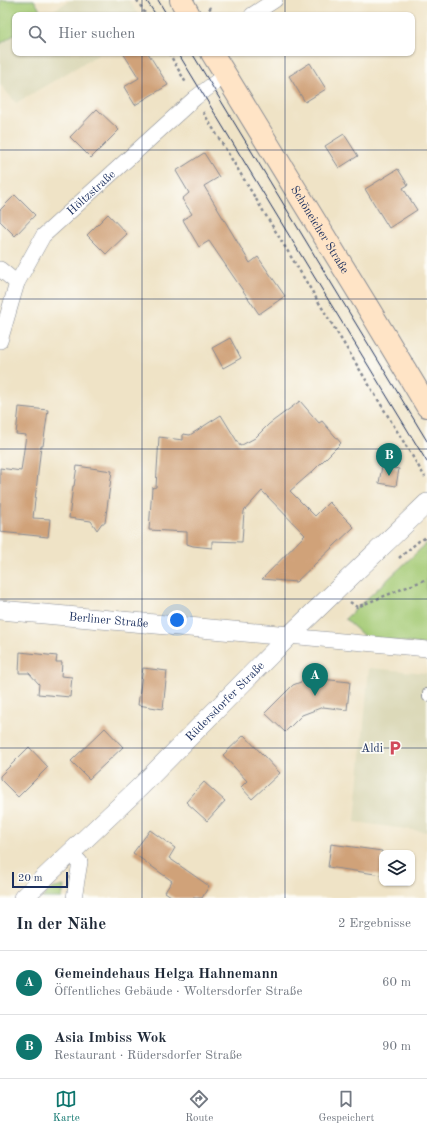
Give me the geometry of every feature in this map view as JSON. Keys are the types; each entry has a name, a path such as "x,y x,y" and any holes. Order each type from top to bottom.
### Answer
{"main road":[{"path":"181,0 187,12"},
{"name":"Schöneicher Straße","path":"214,56 427,406"}],"street":[{"path":"257,12 275,0"},
{"name":"Höltzstraße","path":"0,341 17,283 43,236 195,98 225,75"},
{"path":"0,269 17,283"},
{"name":"Rüdersdorfer Straße","path":"23,898 141,786 289,636 427,504"},
{"name":"Berliner Straße","path":"0,610 289,636"},
{"path":"289,636 427,649"},
{"path":"71,853 80,862 74,898"}],"path":[{"path":"137,0 144,12"},
{"path":"171,56 425,477"},
{"path":"350,602 357,607 427,579"}],"shaded area":[{"path":"70,0 129,0 136,12 51,12"},
{"path":"12,36 12,56 96,56 16,103 0,84 0,44"},
{"name":"Aldi","path":"369,668 427,673 427,832 355,822"}],"green space":[{"path":"0,0 34,0 41,12 12,12 12,36 0,44"},
{"path":"427,543 427,645 365,637 345,619"},
{"path":"64,886 62,898 42,898 51,889"}],"building":[{"path":"125,56 150,56 168,85 135,105 124,87 139,78"},
{"path":"310,63 326,89 305,102 289,76"},
{"path":"97,109 119,130 91,158 70,137"},
{"path":"344,134 358,156 339,168 325,146"},
{"path":"204,153 219,177 204,186 250,263 258,257 285,296 259,314 209,241 199,247 183,220 192,214 182,199 189,193 176,171"},
{"path":"398,169 408,185 403,188 417,210 389,228 365,189"},
{"path":"15,195 35,215 15,236 0,221 0,210"},
{"path":"108,214 127,234 106,254 87,235"},
{"path":"230,338 241,358 223,368 212,348"},
{"path":"300,401 319,423 322,421 341,443 290,491 315,516 329,502 354,527 296,582 262,579 305,535 262,491 244,511 242,542 212,541 212,548 193,546 187,544 187,532 149,530 152,488 156,487 159,437 183,440 183,434 190,435 221,415 240,446 255,438 269,424"},
{"path":"19,407 48,410 43,446 41,446 33,518 50,519 48,537 0,532 0,468 21,471 26,435 16,434"},
{"path":"77,466 112,471 105,523 102,523 97,530 91,521 69,518"},
{"path":"382,466 399,469 396,486 379,483"},
{"path":"20,652 57,656 56,662 62,662 61,676 72,677 70,697 38,694 39,684 29,673 19,673"},
{"path":"143,668 167,671 163,709 138,705"},
{"path":"311,678 350,682 347,710 323,707 302,715 285,732 265,713 293,685"},
{"path":"105,728 123,747 89,779 71,761"},
{"path":"244,735 280,773 252,799 241,787 247,781 223,755"},
{"path":"29,747 48,767 18,797 0,779 0,776"},
{"path":"204,782 225,801 207,821 186,802"},
{"path":"150,830 175,848 169,858 209,886 202,898 174,898 165,892 172,881 133,853"},
{"path":"331,844 379,851 379,875 328,867"}],"tram line":[{"path":"146,0 154,12"},
{"path":"158,0 165,12"},
{"path":"180,56 427,462"},
{"path":"194,56 427,441"}],"place":[{"name":"Asia Imbiss Wok","path":"389,476"},
{"name":"Gemeindehaus Helga Hahnemann","path":"315,696"},
{"name":"Aldi","path":"395,748"}]}
